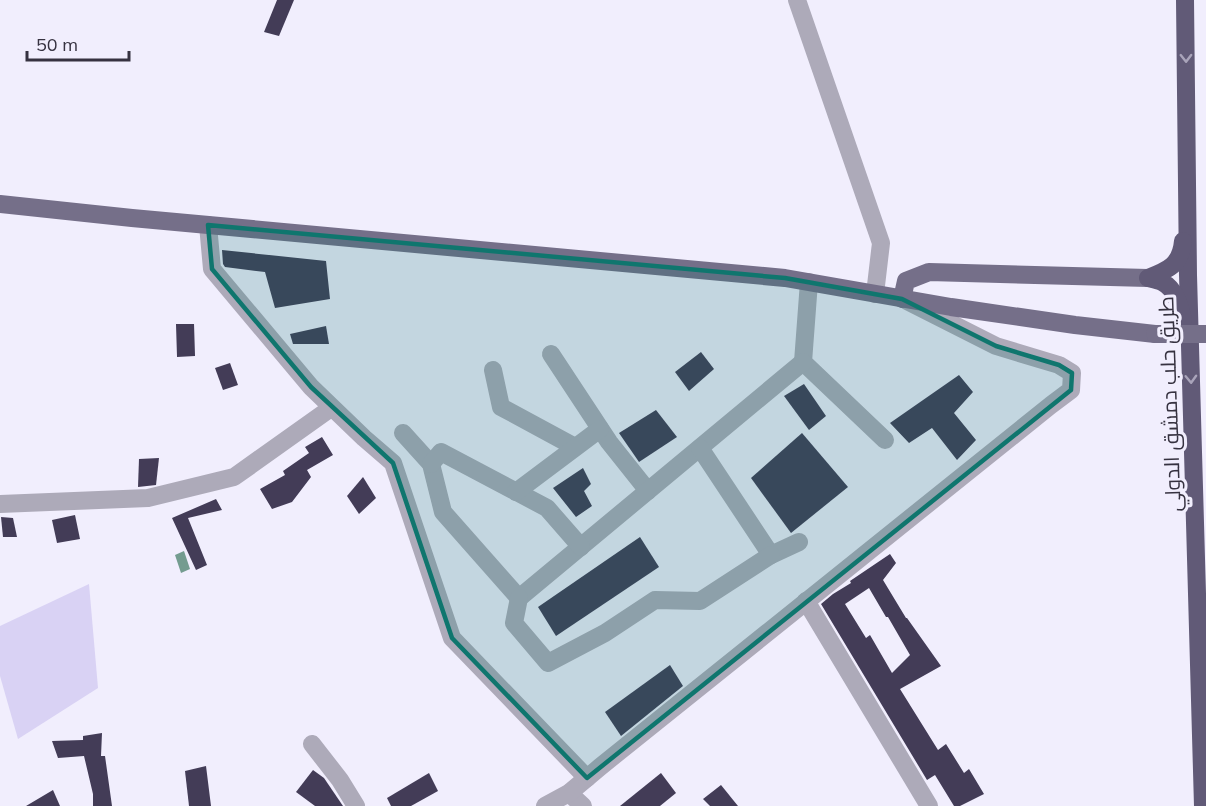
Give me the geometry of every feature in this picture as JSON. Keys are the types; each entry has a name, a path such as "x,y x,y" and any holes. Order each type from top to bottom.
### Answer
{"highway":[{"name":"طريق حلب دمشق الدولي","path":"1185,0 1191,355 1203,806"},
{"path":"1148,278 1174,265 1182,249 1188,203"},
{"path":"1148,278 1163,282 1171,289 1180,303 1191,355"}],"main road":[{"path":"0,204 785,278 902,299 1075,325 1155,334 1206,334"},
{"path":"902,299 906,281 929,272 1148,278"}],"street":[{"path":"796,0 881,243 875,294"},
{"path":"208,225 212,269 311,387 331,408 393,463 452,638 587,778"},
{"path":"799,542 771,555 700,601 655,600 605,633 548,663 514,623 519,598 803,362 809,282"},
{"path":"545,806 569,793 1071,390 1072,373 1059,365 996,346 902,299"},
{"path":"550,354 600,429 648,491"},
{"path":"803,362 885,440"},
{"path":"494,370 501,408 575,447"},
{"path":"0,504 148,498 234,477 331,408"},
{"path":"516,492 600,429"},
{"path":"403,433 431,464 443,512 519,598"},
{"path":"700,448 771,555"},
{"path":"431,464 441,452 547,508 581,547"},
{"path":"806,601 929,806"},
{"path":"312,744 340,780 356,806"},
{"path":"569,793 583,806"}],"highlighted area":[{"path":"208,225 785,278 902,299 996,346 1059,365 1072,373 1071,390 587,778 452,638 393,463 311,387 212,269"}],"shaded area":[{"path":"184,551 190,569 181,573 175,555"},
{"path":"89,584 98,688 18,739 0,676 0,626"}],"building":[{"path":"277,0 294,0 279,36 264,32"},
{"path":"222,250 326,261 330,299 275,308 265,272 225,267"},
{"path":"176,324 194,324 195,356 177,357"},
{"path":"326,326 329,344 293,344 290,334"},
{"path":"701,352 714,369 689,391 675,372"},
{"path":"230,363 238,385 223,390 215,368"},
{"path":"959,375 973,392 954,413 976,440 957,460 932,428 909,443 890,423"},
{"path":"804,384 826,416 809,430 784,396"},
{"path":"656,410 677,437 639,462 619,433"},
{"path":"802,433 848,487 791,533 751,478"},
{"path":"322,437 333,455 307,470 311,477 292,502 272,509 260,489 285,475 283,471 309,453 305,447"},
{"path":"159,458 156,485 138,487 139,459"},
{"path":"583,468 591,484 584,491 592,506 576,517 553,488"},
{"path":"363,477 376,498 359,514 347,496"},
{"path":"216,499 222,510 188,518 207,565 196,570 172,518"},
{"path":"75,515 80,539 57,543 52,520"},
{"path":"1,517 13,518 17,537 3,537"},
{"path":"640,537 659,567 556,636 538,607"},
{"path":"890,554 896,563 883,580 906,618 941,666 900,689 938,750 946,744 964,773 969,769 984,794 960,806 954,806 935,775 927,780 821,604 851,583 850,581","holes":["869,588 910,655 892,673 870,635 866,638 845,604"]},
{"path":"670,665 683,686 621,736 605,712"},
{"path":"102,733 101,756 105,756 112,806 93,806 93,794 84,756 58,758 52,741 83,740 83,736"},
{"path":"206,766 211,806 189,806 185,771"},
{"path":"313,770 324,778 343,806 315,806 296,792"},
{"path":"429,773 438,791 411,806 391,806 387,798"},
{"path":"661,773 676,793 660,806 620,806"},
{"path":"721,785 738,806 710,806 703,799"},
{"path":"53,790 60,806 26,806"}]}
